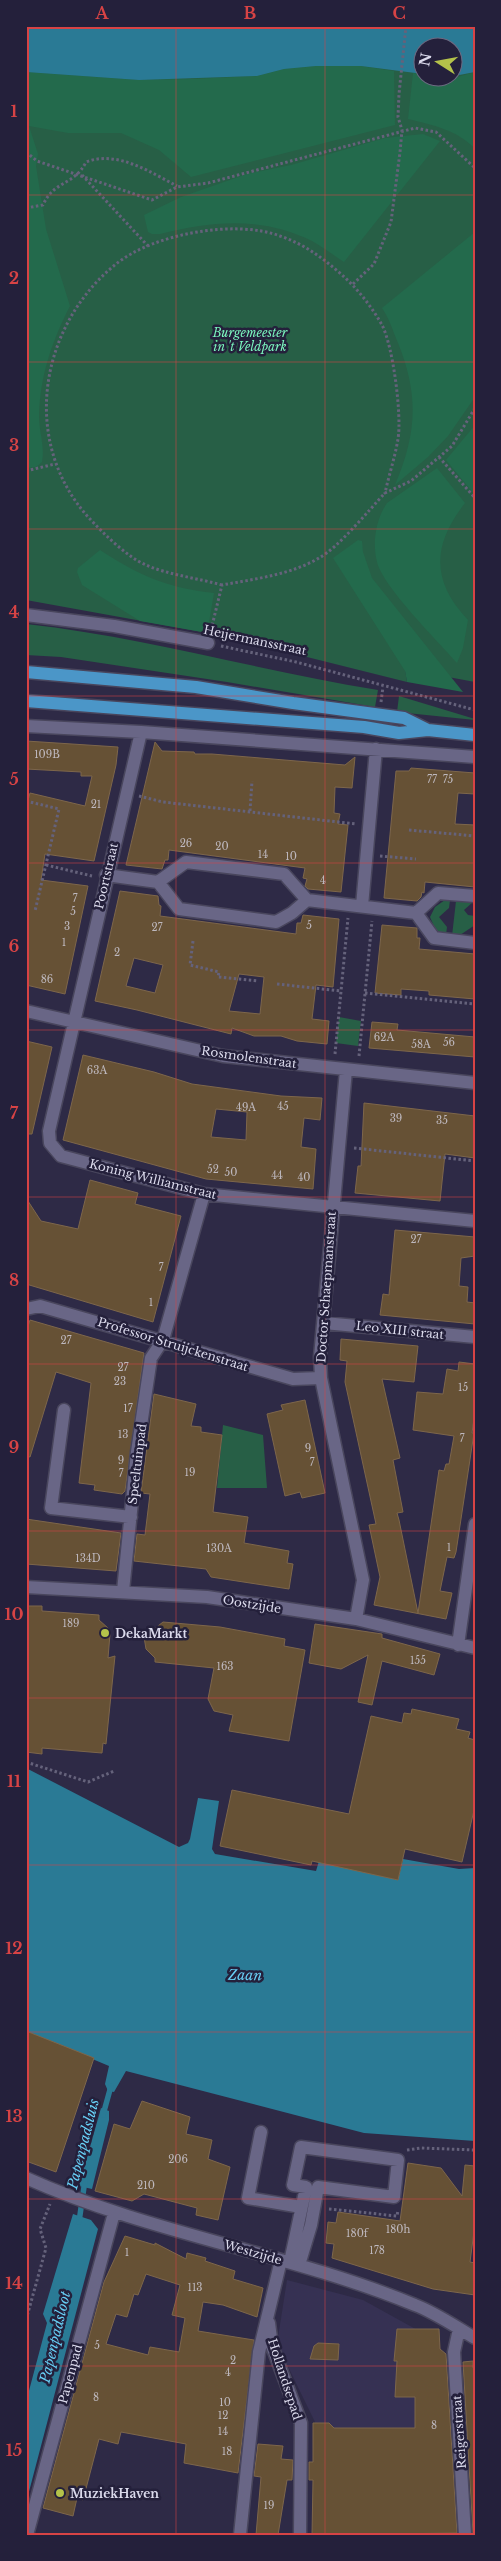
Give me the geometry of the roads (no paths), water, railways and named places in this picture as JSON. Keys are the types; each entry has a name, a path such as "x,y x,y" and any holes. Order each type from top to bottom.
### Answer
{"main road":[{"path":"26,672 196,687 292,703 404,718 428,730"},
{"path":"26,701 364,727 399,733 428,730 475,735"}],"street":[{"name":"Heijermansstraat","path":"26,615 114,626 208,643"},
{"path":"26,726 141,732 475,757"},
{"name":"Poortstraat","path":"73,1021 141,732"},
{"path":"362,906 376,749"},
{"path":"106,877 158,882 186,862 284,874 307,900 416,913 434,938 475,943"},
{"path":"158,882 179,909 276,922 292,913 307,900"},
{"path":"416,913 438,893 475,896"},
{"name":"Rosmolenstraat","path":"26,1011 223,1056 475,1084"},
{"name":"Koning Williamstraat","path":"73,1021 49,1131 50,1143 61,1156 204,1194 475,1221"},
{"name":"Doctor Schaepmanstraat","path":"346,1070 332,1207 320,1357 321,1378 364,1580 356,1619"},
{"name":"Speeltuinpad","path":"123,1591 151,1358 163,1340 204,1194"},
{"name":"Professor Struijckenstraat","path":"26,1309 40,1306 163,1340 293,1380 321,1378"},
{"name":"Leo XIII straat","path":"324,1323 475,1337"},
{"path":"64,1410 51,1508 131,1517"},
{"path":"458,1645 475,1524"},
{"name":"Oostzijde","path":"26,1587 207,1597 356,1619 475,1648"},
{"path":"261,2132 248,2198 301,2207"},
{"path":"301,2147 398,2160 394,2197 318,2188 311,2225 290,2262 306,2187 293,2186 301,2147"},
{"name":"Westzijde","path":"26,2178 70,2198 114,2213 290,2262 417,2305 475,2338"},
{"name":"Papenpad","path":"27,2535 114,2213"},
{"name":"Hollandsepad","path":"240,2535 259,2352 267,2313 290,2262"},
{"name":"Hollandsepad","path":"267,2313 272,2346 300,2422 300,2535"},
{"name":"Reigerstraat","path":"460,2329 454,2352 465,2535"}],"water":[{"path":"26,26 475,26 475,72 464,74 464,38 414,38 414,73 361,66 316,66 284,69 257,76 139,80 26,72"},
{"name":"Zaan","path":"26,1768 179,1847 188,1843 190,1839 198,1798 219,1801 212,1849 215,1854 316,1871 319,1861 398,1880 403,1859 459,1869 475,1868 475,2141 364,2133 126,2071 114,2092 108,2091 105,2084 109,2066 26,2031"},
{"path":"101,2108 109,2111 109,2120 92,2189 79,2186"},
{"name":"Papenpadsloot","path":"73,2214 91,2220 98,2229 26,2503 26,2402 47,2323 43,2314"}],"waterway":[{"name":"Papenpadsluis","path":"103,2115 111,2086"},
{"name":"Papenpadsluis","path":"79,2222 85,2180"}],"place":[{"name":"DekaMarkt","path":"105,1633"},
{"name":"MuziekHaven","path":"60,2493"}],"park label":[{"name":"Burgemeester in 't Veldpark","path":"250,339"}]}
